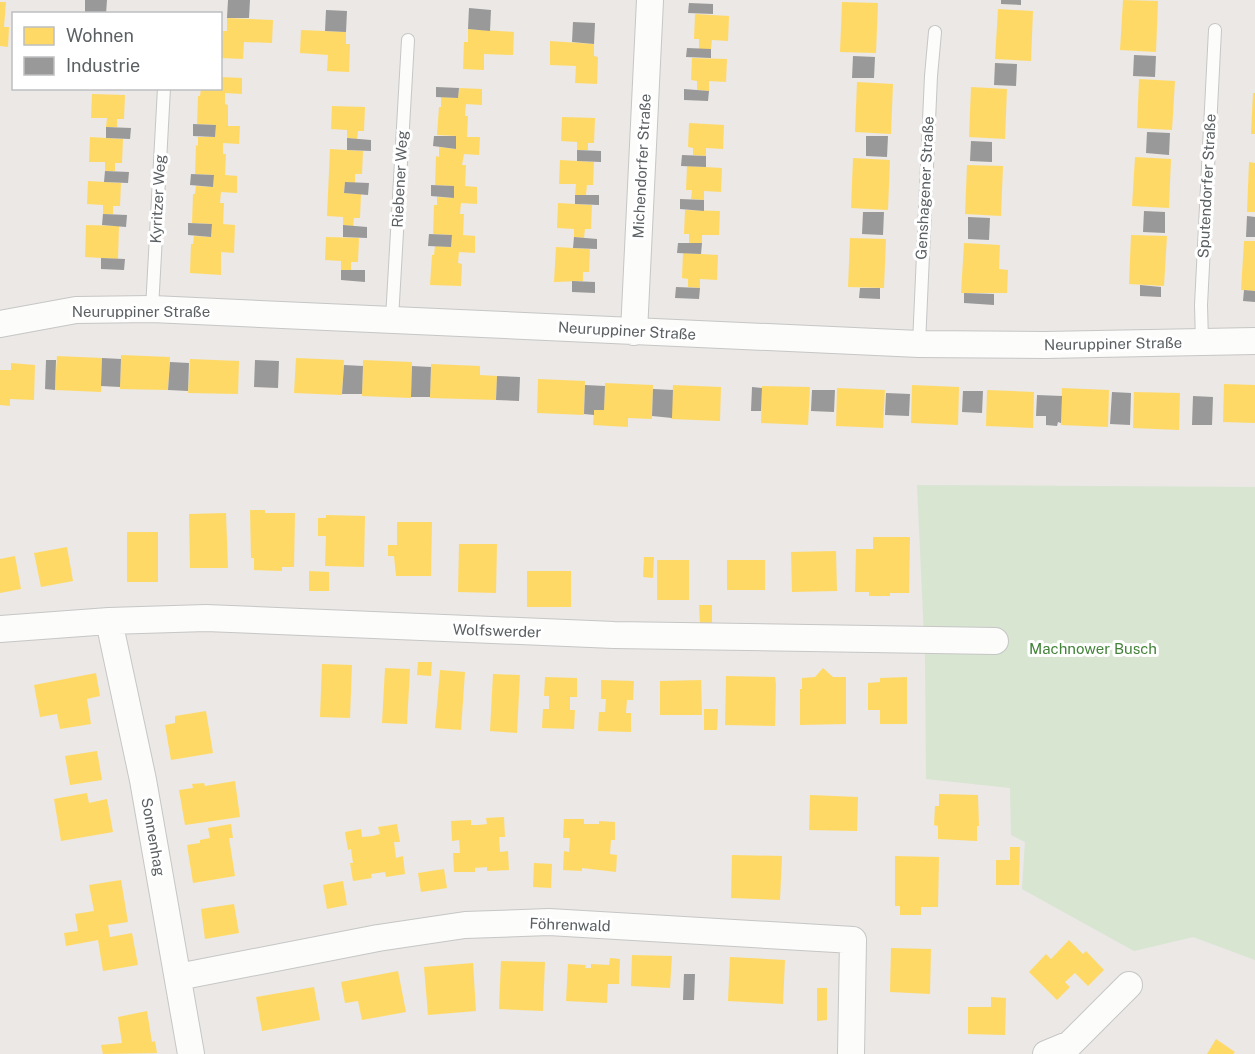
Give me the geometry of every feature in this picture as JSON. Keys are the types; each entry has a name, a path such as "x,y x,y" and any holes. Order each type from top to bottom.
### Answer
{"street":[{"name":"Michendorfer Straße","path":"634,332 650,0"},
{"name":"Neuruppiner Straße","path":"0,324 76,310 153,309 919,344 1045,345 1255,341"},
{"name":"Wolfswerder","path":"0,629 109,621 206,618 614,635 995,641"},
{"name":"Sonnenhag","path":"109,621 143,780 191,1054"},
{"name":"Föhrenwald","path":"178,977 378,938 465,925 549,922 853,940 852,1054"},
{"path":"1046,1054 1070,1044 1129,985"}],"lane":[{"name":"Sputendorfer Straße","path":"1202,342 1201,305 1215,30"},
{"name":"Genshagener Straße","path":"919,344 930,87 935,32"},
{"name":"Riebener Weg","path":"392,319 408,40"},
{"name":"Kyritzer Weg","path":"153,309 164,90"}],"green space":[{"name":"Machnower Busch","path":"917,485 1255,487 1255,960 1193,937 1134,951 1022,889 1025,842 1011,835 1010,788 926,779 925,658"}],"building: Wohnen":[{"path":"1123,0 1158,1 1156,52 1120,50"},
{"path":"0,2 6,2 4,27 9,27 8,47 0,46"},
{"path":"842,2 878,3 876,53 840,52"},
{"path":"998,9 1033,11 1031,61 995,59"},
{"path":"695,14 729,16 728,41 712,40 711,49 699,49 699,39 694,39"},
{"path":"227,18 273,20 272,43 244,42 243,59 222,58 223,31 227,31"},
{"path":"468,29 514,32 513,55 484,54 484,70 463,69 464,42 468,42"},
{"path":"301,30 346,32 346,44 350,44 349,72 327,71 328,55 300,53"},
{"path":"550,41 594,44 594,56 598,57 597,84 575,83 576,66 550,65"},
{"path":"692,58 727,59 726,82 709,81 709,91 697,90 697,81 691,80"},
{"path":"222,77 242,78 242,94 225,93 225,104 228,105 228,126 240,126 239,144 223,143 223,154 226,154 225,175 237,176 237,193 221,192 220,203 224,203 223,224 235,225 234,253 221,252 221,275 190,273 191,244 193,244 194,236 211,237 212,224 192,223 193,194 195,194 196,186 213,187 214,175 195,174 198,137 215,137 216,125 197,124 198,96 200,96 201,90 222,90"},
{"path":"1139,79 1175,81 1172,130 1137,128"},
{"path":"857,82 893,84 891,134 855,132"},
{"path":"971,87 1007,89 1005,139 969,137"},
{"path":"459,88 482,89 482,105 466,104 465,116 468,116 467,137 480,137 479,155 464,154 462,165 466,165 465,186 477,187 477,204 461,203 460,214 464,214 463,235 475,236 475,253 459,252 458,263 462,264 461,286 430,285 432,255 434,255 435,246 451,247 452,235 433,234 434,205 437,205 437,197 454,198 454,186 435,185 436,156 439,157 439,147 456,149 456,136 437,135 439,107 441,107 441,97 458,98"},
{"path":"1253,93 1255,93 1255,134 1251,134"},
{"path":"92,94 125,95 124,119 117,119 117,127 106,127 107,118 91,118"},
{"path":"332,106 365,107 364,131 358,131 357,139 347,138 347,130 331,129"},
{"path":"562,117 595,118 594,143 588,143 588,150 577,150 577,142 561,141"},
{"path":"689,123 724,125 723,149 706,148 706,156 693,155 693,148 688,147"},
{"path":"90,137 123,139 122,163 115,163 115,171 105,171 105,162 89,162"},
{"path":"330,149 363,151 362,174 355,174 355,183 345,182 344,193 361,194 360,218 354,218 353,226 343,225 343,217 327,216"},
{"path":"1135,157 1171,159 1169,208 1132,206"},
{"path":"853,158 890,160 888,210 851,208"},
{"path":"560,160 594,162 593,185 587,185 586,195 575,195 576,184 559,184"},
{"path":"1249,162 1255,163 1255,212 1247,212"},
{"path":"967,165 1003,166 1001,216 965,214"},
{"path":"687,166 722,168 721,192 704,191 704,200 691,199 692,190 686,190"},
{"path":"88,181 121,183 120,206 113,206 113,214 103,214 103,205 87,204"},
{"path":"558,203 592,205 591,229 585,229 584,238 574,237 574,229 557,228"},
{"path":"685,210 720,211 719,235 702,235 702,243 689,243 689,234 684,234"},
{"path":"86,225 119,226 118,259 85,257"},
{"path":"1131,235 1167,236 1164,286 1129,284"},
{"path":"326,237 359,238 358,262 351,262 351,270 341,270 341,261 325,260"},
{"path":"850,238 886,239 884,288 848,287"},
{"path":"1244,241 1255,241 1255,291 1241,290"},
{"path":"964,243 1000,245 999,269 1008,270 1007,293 961,293"},
{"path":"556,247 590,249 589,272 583,272 583,281 554,282"},
{"path":"683,253 718,255 717,280 700,279 700,288 688,287 688,279 682,278"},
{"path":"121,355 170,357 168,390 120,389"},
{"path":"57,356 102,358 101,392 55,390"},
{"path":"296,358 344,360 342,395 294,393"},
{"path":"190,359 239,361 238,394 188,393"},
{"path":"363,360 412,362 411,398 362,396"},
{"path":"11,363 35,365 34,400 10,399 10,406 0,405 0,370 11,370"},
{"path":"431,364 480,366 480,375 497,376 496,400 430,398"},
{"path":"538,379 585,381 584,415 537,413"},
{"path":"605,383 653,385 652,419 628,418 628,427 593,425 594,410 604,410"},
{"path":"1224,384 1255,385 1255,423 1223,422"},
{"path":"673,385 721,387 720,421 671,419"},
{"path":"912,385 959,387 958,425 911,423"},
{"path":"762,386 810,387 808,425 761,423"},
{"path":"837,388 885,390 883,428 836,426"},
{"path":"1062,388 1109,390 1108,427 1061,425"},
{"path":"987,390 1034,392 1033,428 986,426"},
{"path":"1134,392 1180,393 1179,430 1133,428"},
{"path":"250,510 265,510 265,513 295,513 294,567 282,567 282,571 254,570 254,558 251,558"},
{"path":"226,513 228,568 190,568 189,514"},
{"path":"326,515 365,516 364,567 325,566 326,536 318,536 318,518 326,518"},
{"path":"397,522 432,522 431,576 396,576 394,556 388,556 388,545 397,545"},
{"path":"127,532 158,532 158,582 127,582"},
{"path":"873,537 910,537 909,593 869,596 869,592 855,592 856,549 873,549"},
{"path":"459,544 497,544 496,593 458,592"},
{"path":"67,547 73,581 41,587 34,553"},
{"path":"836,551 837,591 792,592 791,552"},
{"path":"15,556 21,589 0,593 0,559"},
{"path":"644,557 654,557 653,578 643,577"},
{"path":"657,560 689,560 689,600 657,600"},
{"path":"727,560 765,560 765,590 727,590"},
{"path":"309,571 329,572 329,591 309,591"},
{"path":"527,571 571,571 571,607 527,607"},
{"path":"699,605 712,605 712,624 700,624"},
{"path":"418,662 432,662 431,676 417,675"},
{"path":"322,664 352,665 350,718 320,717"},
{"path":"385,668 410,669 407,724 382,723"},
{"path":"823,668 833,677 846,677 846,724 800,725 802,678 815,677"},
{"path":"440,670 465,672 461,730 435,728"},
{"path":"96,673 100,696 87,699 91,724 60,729 57,714 40,717 34,685"},
{"path":"493,674 520,675 517,733 490,731"},
{"path":"726,676 775,677 775,726 725,725"},
{"path":"545,677 577,678 577,697 570,697 570,710 575,710 574,729 542,728 543,709 549,709 549,696 544,696"},
{"path":"907,677 907,724 880,724 880,710 868,710 868,683 880,682 880,678"},
{"path":"601,680 634,681 633,700 627,700 626,713 631,713 631,732 598,731 599,712 605,712 606,699 601,699"},
{"path":"701,680 702,715 660,715 660,681"},
{"path":"704,709 718,709 717,730 704,730"},
{"path":"206,711 213,753 171,760 165,725 175,723 175,716"},
{"path":"97,751 102,780 70,785 65,756"},
{"path":"235,781 240,817 185,825 179,790 193,788 192,784 204,783 205,786"},
{"path":"87,793 89,803 107,799 113,832 61,841 54,799"},
{"path":"939,794 978,795 977,841 938,839 938,826 934,825 935,806 939,806"},
{"path":"810,795 858,797 857,831 809,830"},
{"path":"504,817 505,837 499,837 500,852 508,851 509,870 487,871 487,867 475,868 475,872 454,872 453,853 460,853 459,840 452,841 451,821 471,820 471,825 478,825 487,824 486,818"},
{"path":"564,819 584,819 584,824 599,824 599,821 615,822 615,840 611,840 610,854 617,855 616,872 582,868 582,871 563,870 564,851 569,852 570,838 563,838"},
{"path":"231,824 233,838 229,838 235,876 193,883 187,845 200,843 200,840 210,838 208,828"},
{"path":"397,824 400,842 394,842 396,858 403,856 405,874 386,877 385,872 371,874 372,878 353,881 350,863 353,863 351,849 348,850 345,832 361,829 362,837 373,836 380,834 378,827"},
{"path":"1010,847 1020,847 1019,885 996,885 996,860 1010,860"},
{"path":"732,855 782,856 780,900 731,898"},
{"path":"895,856 939,857 938,907 921,907 921,915 900,915 900,906 895,906"},
{"path":"534,863 552,864 551,888 533,887"},
{"path":"444,869 447,888 421,892 418,873"},
{"path":"121,880 128,922 108,925 110,937 132,933 138,965 103,971 98,940 66,946 64,933 78,931 75,914 94,911 89,885"},
{"path":"343,881 347,905 327,909 323,885"},
{"path":"234,904 239,933 205,939 201,909"},
{"path":"1069,940 1083,954 1086,951 1104,970 1088,986 1075,973 1065,982 1070,987 1057,1000 1029,972 1046,954 1051,959"},
{"path":"891,948 931,949 930,994 890,992"},
{"path":"632,955 672,956 670,988 631,986"},
{"path":"730,957 785,960 783,1004 728,1001"},
{"path":"610,958 620,959 619,984 608,984 607,1003 566,1001 568,964 586,965 585,968 591,968 591,964 609,965"},
{"path":"501,961 545,962 543,1011 499,1009"},
{"path":"473,963 476,1011 428,1015 424,967"},
{"path":"398,971 406,1012 362,1020 358,1001 345,1003 341,982"},
{"path":"314,987 320,1020 262,1031 256,997"},
{"path":"817,988 827,988 827,1020 817,1021"},
{"path":"991,997 1006,998 1005,1035 968,1034 968,1007 991,1007"},
{"path":"147,1011 152,1042 155,1041 157,1053 103,1054 101,1045 122,1043 118,1017"},
{"path":"1216,1039 1235,1052 1233,1054 1207,1054"}],"building: Industrie":[{"path":"85,0 107,0 106,12 85,12"},
{"path":"228,0 250,0 249,18 227,18"},
{"path":"1001,0 1021,0 1021,5 1001,4"},
{"path":"689,3 713,4 713,14 688,13"},
{"path":"469,8 491,10 490,31 468,29"},
{"path":"326,10 347,11 346,32 325,31"},
{"path":"573,22 595,23 594,44 572,42"},
{"path":"687,48 711,49 711,58 686,57"},
{"path":"1134,55 1156,56 1155,77 1133,76"},
{"path":"853,56 875,57 874,78 852,78"},
{"path":"995,63 1017,64 1016,86 994,85"},
{"path":"436,87 459,88 458,98 436,97"},
{"path":"684,89 709,91 708,101 684,100"},
{"path":"193,124 216,125 215,137 193,136"},
{"path":"106,127 131,128 130,139 106,138"},
{"path":"1147,132 1170,133 1169,155 1146,153"},
{"path":"434,136 456,136 456,149 433,146"},
{"path":"866,136 888,136 887,157 866,156"},
{"path":"347,138 371,140 371,151 347,150"},
{"path":"971,141 992,142 992,162 970,161"},
{"path":"577,150 601,151 601,162 577,161"},
{"path":"682,155 706,156 706,167 681,166"},
{"path":"105,171 129,172 128,183 104,182"},
{"path":"191,174 214,175 213,187 190,185"},
{"path":"345,182 369,183 368,195 344,193"},
{"path":"431,185 454,186 454,198 431,196"},
{"path":"575,195 599,195 599,205 575,204"},
{"path":"680,199 704,200 704,211 680,209"},
{"path":"1144,211 1165,212 1165,233 1143,232"},
{"path":"863,212 884,212 883,235 862,234"},
{"path":"103,214 127,215 126,227 102,225"},
{"path":"1247,216 1255,217 1255,237 1246,237"},
{"path":"968,217 990,218 989,240 968,239"},
{"path":"188,223 212,224 211,237 188,235"},
{"path":"343,225 367,227 367,238 343,237"},
{"path":"429,234 452,235 451,247 428,246"},
{"path":"574,237 597,239 597,249 573,248"},
{"path":"678,243 702,243 701,254 677,253"},
{"path":"101,258 125,259 124,270 101,269"},
{"path":"341,270 365,270 365,282 341,280"},
{"path":"572,281 595,282 595,293 572,292"},
{"path":"1140,285 1161,287 1161,297 1140,296"},
{"path":"676,287 700,288 699,299 675,298"},
{"path":"860,288 880,288 880,299 859,298"},
{"path":"1244,290 1255,291 1255,302 1243,301"},
{"path":"964,293 994,294 994,305 964,303"},
{"path":"102,358 121,359 120,387 101,386"},
{"path":"46,360 56,360 55,390 45,389"},
{"path":"255,360 279,361 278,388 254,387"},
{"path":"170,362 189,363 188,391 168,390"},
{"path":"344,365 363,366 362,394 342,394"},
{"path":"412,366 431,367 430,397 411,397"},
{"path":"497,376 520,377 519,401 496,400"},
{"path":"585,385 605,386 604,410 594,410 594,415 584,414"},
{"path":"752,387 762,388 761,411 751,411"},
{"path":"653,389 673,390 672,418 652,416"},
{"path":"812,390 835,390 834,412 811,411"},
{"path":"963,391 983,391 982,413 962,412"},
{"path":"1112,392 1131,393 1130,425 1110,424"},
{"path":"886,393 910,394 909,416 885,415"},
{"path":"1037,395 1062,396 1061,423 1058,422 1057,426 1046,425 1046,416 1036,416"},
{"path":"1193,396 1213,397 1212,425 1192,425"},
{"path":"684,974 695,974 694,1000 683,1000"}]}
